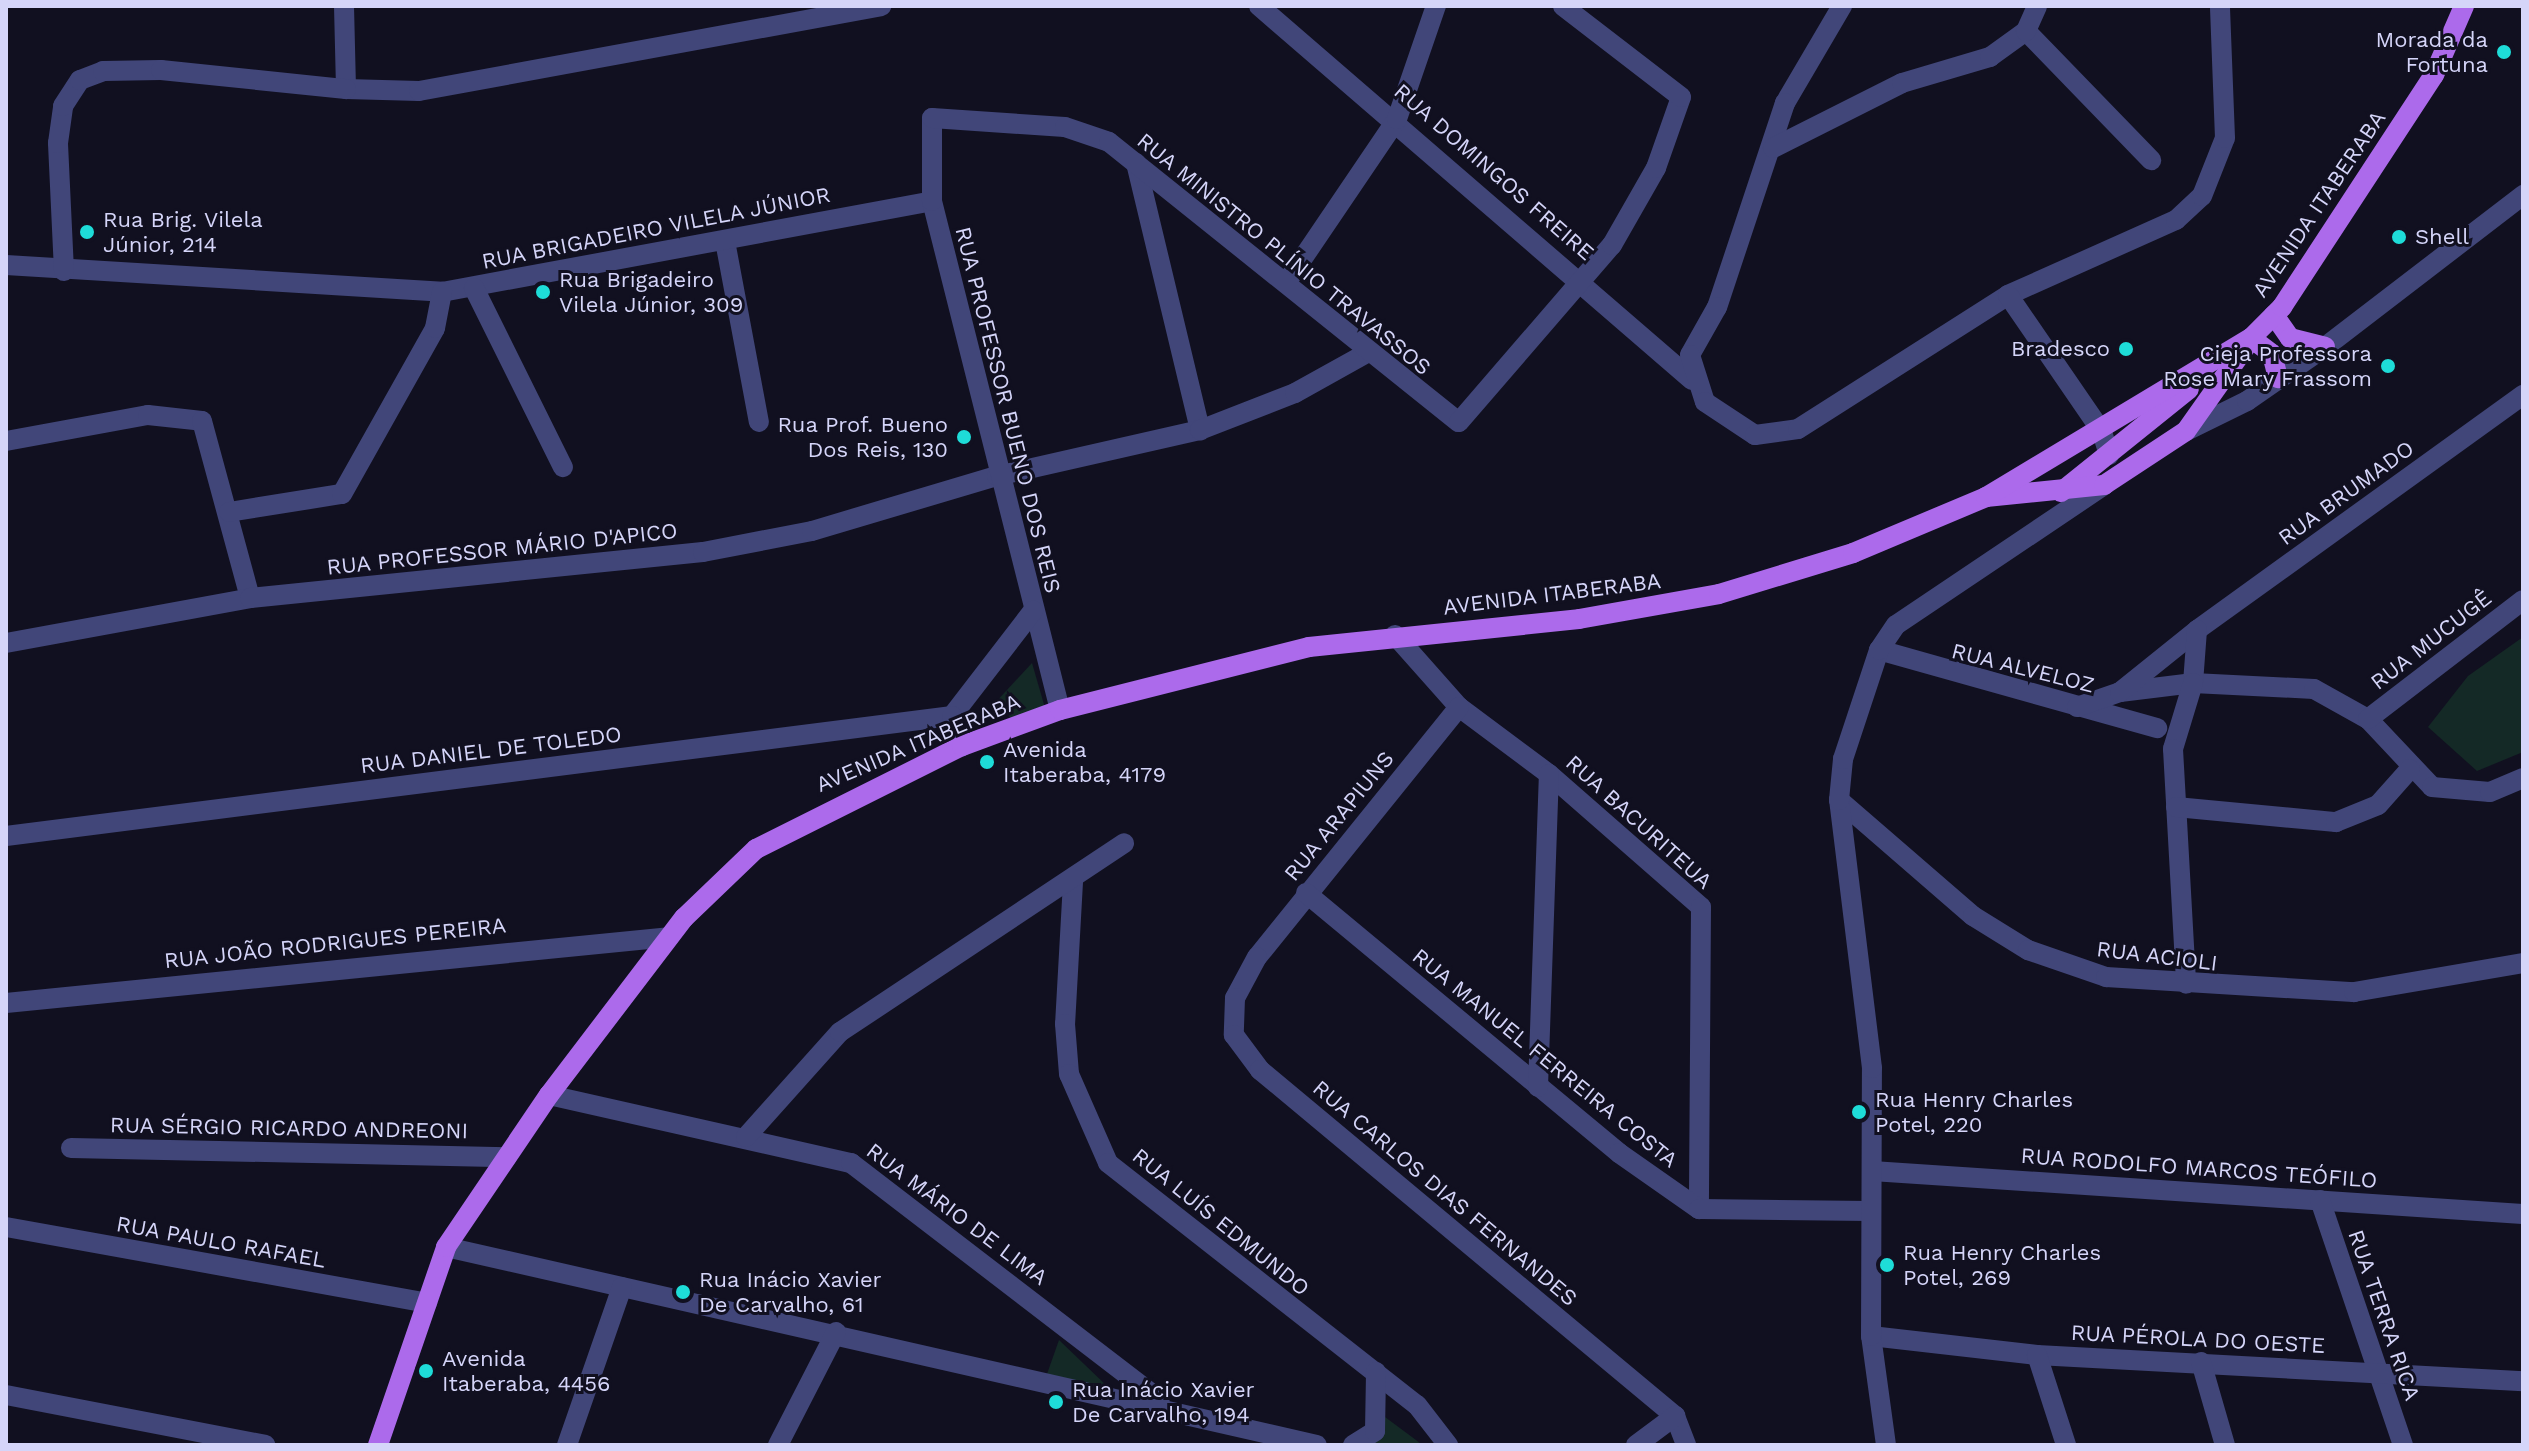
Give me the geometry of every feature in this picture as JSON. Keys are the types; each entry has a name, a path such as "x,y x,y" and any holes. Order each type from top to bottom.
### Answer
{"main road":[{"name":"AVENIDA ITABERABA","path":"1986,497 2059,494 2104,485 2186,431 2251,338 2274,315 2434,75 2465,8"},
{"path":"2274,315 2290,338 2325,347"},
{"name":"AVENIDA ITABERABA","path":"378,1445 446,1247 549,1095 669,937 711,887 756,849 962,746 1060,710 1244,660 1395,635 1579,619 1719,594 1853,553 1986,497 2102,432 2251,338"},
{"path":"2059,494 2251,338 2272,354 2278,378"}],"street":[{"path":"344,6 346,89"},
{"path":"64,271 58,143 63,106 80,80 103,71 161,70 346,89 488,83 881,6"},
{"name":"RUA DOMINGOS FREIRE","path":"1259,6 1397,119 1583,280 1692,380 1721,420 1775,436 1845,401 2008,295 2176,220 2202,196 2225,138 2220,6"},
{"path":"1286,283 1397,119 1436,6"},
{"path":"1563,6 1681,97 1633,214 1583,280"},
{"path":"1692,380 1690,355 1717,307 1773,148 1785,103 1842,6"},
{"path":"1773,148 1902,83 1990,57 2026,31 2037,6"},
{"path":"2026,31 2151,160"},
{"name":"RUA MINISTRO PLÍNIO TRAVASSOS","path":"932,118 1065,127 1109,142 1286,283 1367,353 1459,422 1583,280"},
{"name":"RUA PROFESSOR BUENO DOS REIS","path":"932,118 932,201 997,476 1060,710"},
{"path":"1136,163 1200,430"},
{"path":"2186,431 2325,347 2523,195"},
{"name":"RUA BRIGADEIRO VILELA JÚNIOR","path":"6,265 64,271 442,292 932,201"},
{"path":"725,241 759,422"},
{"path":"474,288 563,467"},
{"path":"229,512 342,494 435,328 442,292"},
{"path":"2008,295 2102,432 2109,455"},
{"name":"RUA PROFESSOR MÁRIO D'APICO","path":"6,643 250,598 703,552 812,531 997,476 1200,430 1295,393 1367,353"},
{"name":"RUA BRUMADO","path":"2077,707 2120,692 2197,630 2523,395"},
{"path":"6,441 188,415 202,421 250,598"},
{"path":"1886,1445 1871,1336 1872,1171 1866,983 1839,800 1843,759 1879,650 1915,606 2015,539 2104,485"},
{"path":"2015,539 2059,494"},
{"name":"RUA MUCUGÊ","path":"2368,719 2523,600"},
{"path":"962,746 952,716 1033,611"},
{"path":"2186,984 2173,749 2193,683 2197,630"},
{"name":"RUA BACURITEUA","path":"1395,635 1459,707 1549,774 1701,907 1699,1209"},
{"name":"RUA ALVELOZ","path":"1879,650 2157,728"},
{"name":"RUA ALVELOZ","path":"2120,692 2193,683 2314,689 2368,719"},
{"name":"RUA ALVELOZ","path":"2120,692 2157,728 2173,749"},
{"name":"RUA ARAPIUNS","path":"1257,957 1459,707"},
{"name":"RUA DANIEL DE TOLEDO","path":"6,836 952,716"},
{"path":"2368,719 2410,769 2432,787 2460,794 2523,778"},
{"path":"2176,807 2336,822 2378,805 2410,769"},
{"path":"1538,1087 1549,774"},
{"name":"RUA ACIOLI","path":"1839,800 1973,916 2028,950 2106,977 2354,992 2523,963"},
{"path":"746,1137 840,1032 1073,882 1124,843"},
{"name":"RUA LUÍS EDMUNDO","path":"1073,882 1065,1024 1069,1074 1108,1163 1417,1405 1448,1445"},
{"name":"RUA MANUEL FERREIRA COSTA","path":"1306,893 1538,1087 1699,1209"},
{"name":"RUA JOÃO RODRIGUES PEREIRA","path":"6,1003 669,937"},
{"name":"RUA CARLOS DIAS FERNANDES","path":"1257,957 1231,1017 1241,1050 1675,1416 1686,1445"},
{"name":"RUA MÁRIO DE LIMA","path":"549,1095 824,1154 869,1174 1166,1405"},
{"name":"RUA SÉRGIO RICARDO ANDREONI","path":"71,1148 507,1157"},
{"name":"RUA RODOLFO MARCOS TEÓFILO","path":"1872,1171 2523,1214"},
{"name":"RUA TERRA RICA","path":"2320,1200 2403,1445"},
{"path":"1699,1209 1870,1211"},
{"name":"RUA PAULO RAFAEL","path":"6,1227 427,1303"},
{"path":"446,1247 1166,1405 1317,1445"},
{"path":"567,1445 622,1287"},
{"path":"778,1445 836,1332"},
{"name":"RUA PÉROLA DO OESTE","path":"1871,1336 2037,1355 2523,1381"},
{"path":"2037,1355 2066,1445"},
{"path":"2201,1362 2225,1445"},
{"path":"1353,1445 1375,1431 1376,1372"},
{"path":"6,1395 265,1445"},
{"path":"1636,1445 1675,1416"}],"green space":[{"path":"2523,637 2523,752 2477,771 2428,727 2468,676"},
{"path":"1032,663 1045,708 1012,719 994,704"},
{"path":"1059,1340 1134,1412 1041,1391"},
{"path":"1385,1417 1416,1440 1422,1445 1372,1445"}],"place":[{"name":"Morada da Fortuna","path":"2504,52"},
{"name":"Rua Brig. Vilela Júnior, 214","path":"87,232"},
{"name":"Shell","path":"2399,237"},
{"name":"Rua Brigadeiro Vilela Júnior, 309","path":"543,292"},
{"name":"Bradesco","path":"2126,349"},
{"name":"Cieja Professora Rose Mary Frassom","path":"2388,366"},
{"name":"Rua Prof. Bueno Dos Reis, 130","path":"964,437"},
{"name":"Avenida Itaberaba, 4179","path":"987,762"},
{"name":"Rua Henry Charles Potel, 220","path":"1859,1112"},
{"name":"Rua Henry Charles Potel, 269","path":"1887,1265"},
{"name":"Rua Inácio Xavier De Carvalho, 61","path":"683,1292"},
{"name":"Avenida Itaberaba, 4456","path":"426,1371"},
{"name":"Rua Inácio Xavier De Carvalho, 194","path":"1056,1402"}]}
